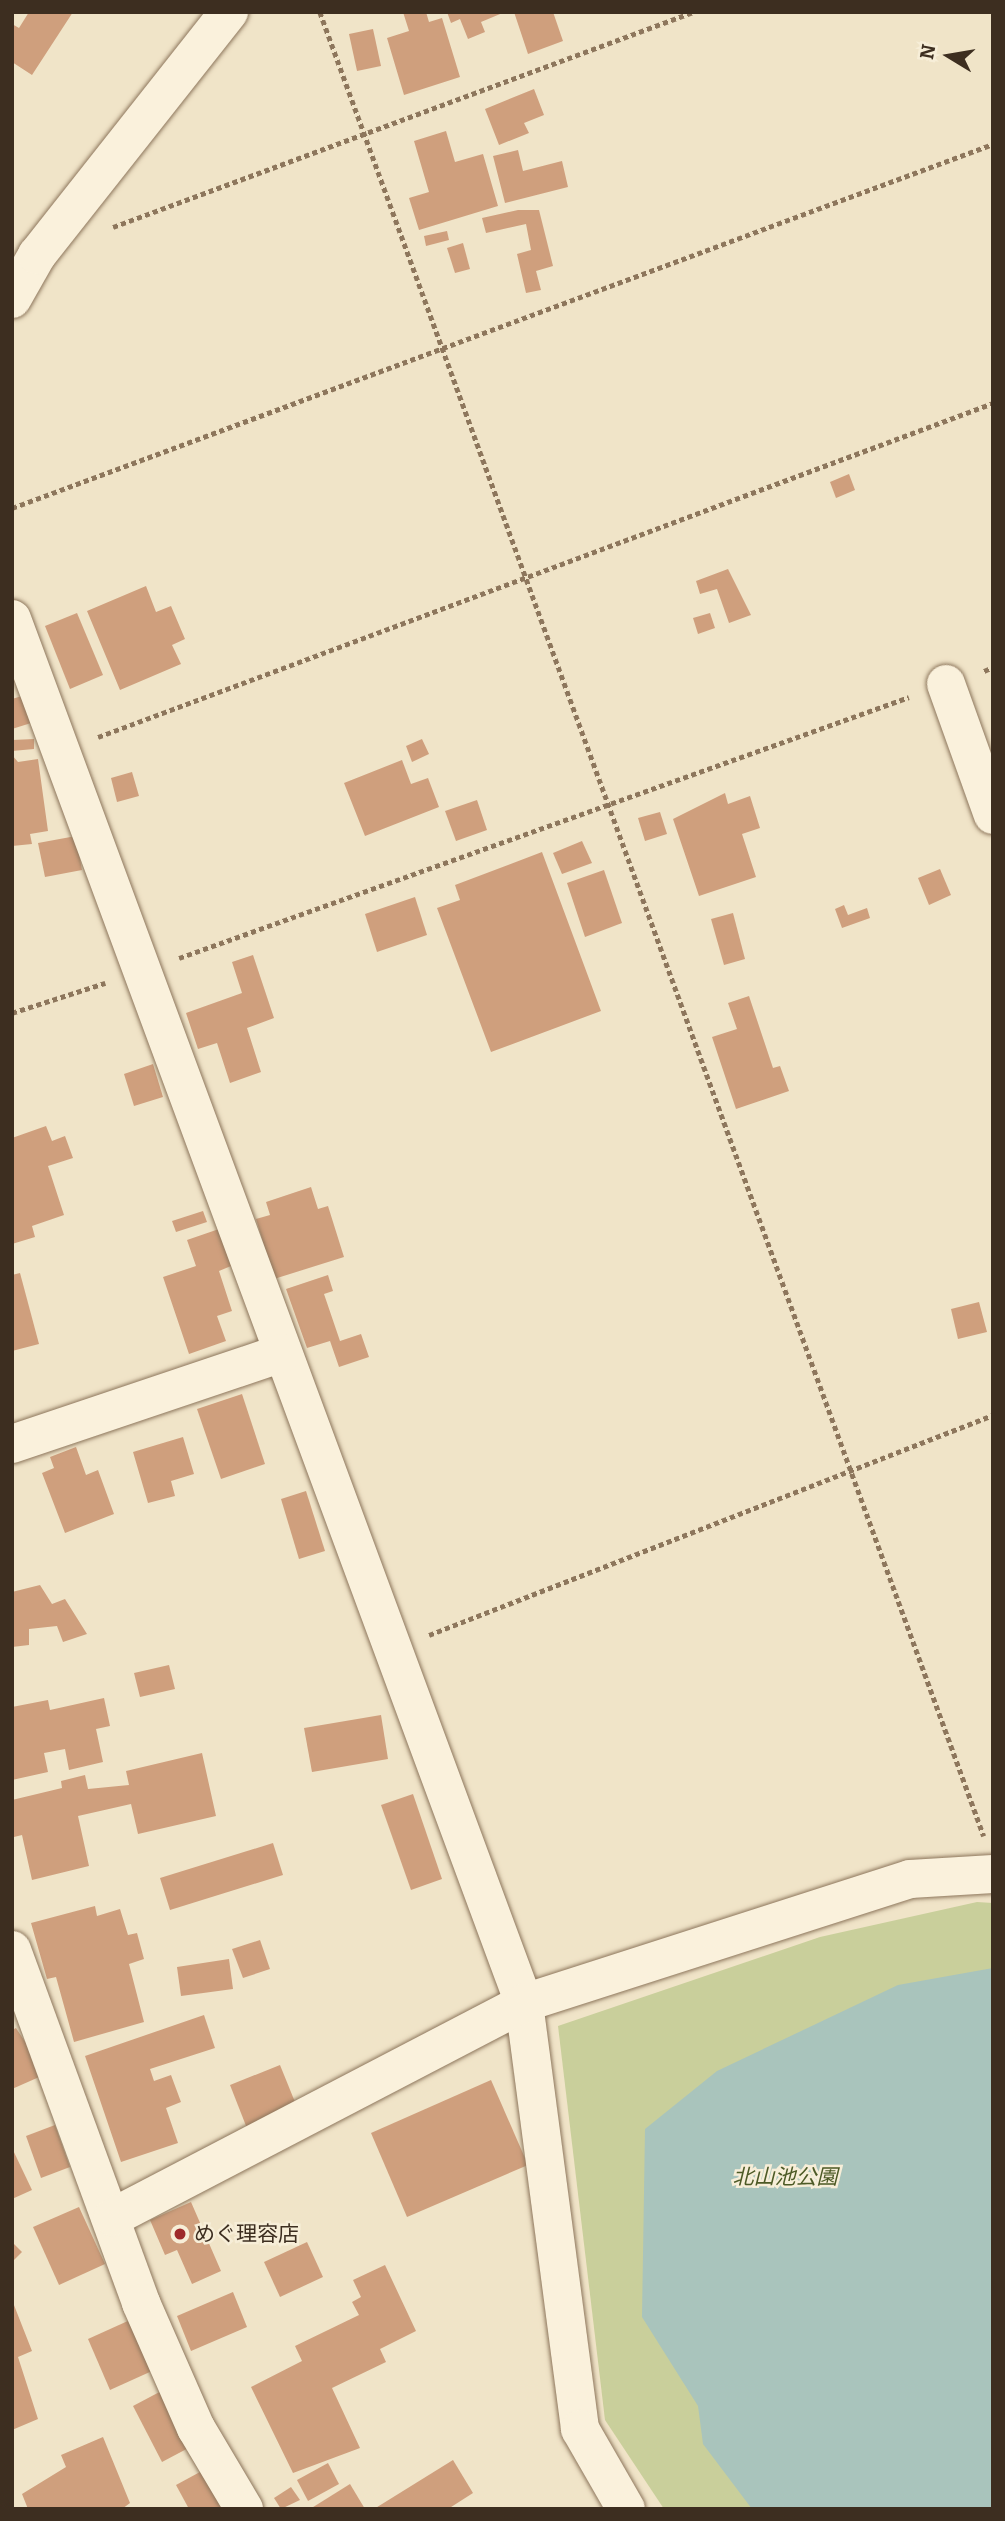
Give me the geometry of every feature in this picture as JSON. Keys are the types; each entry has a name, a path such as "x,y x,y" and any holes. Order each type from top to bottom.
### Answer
{"street":[{"path":"12,299 37,255 229,12"},
{"path":"12,619 147,970 282,1353 524,2003 580,2429 626,2509"},
{"path":"946,684 993,815"},
{"path":"12,1444 282,1353"},
{"path":"113,2217 524,2003 910,1879 990,1861"},
{"path":"12,1950 19,1990 113,2217 141,2303 190,2416 244,2509"}],"path":[{"path":"320,12 360,133 854,1468 990,1861"},
{"path":"102,231 360,133 693,12"},
{"path":"12,508 993,144"},
{"path":"63,750 993,403"},
{"path":"12,1013 147,970 993,667"},
{"path":"392,1649 993,1415"}],"green space":[{"name":"北山池公園","path":"977,1902 993,1903 993,2509 664,2509 605,2420 558,2026 820,1937"}],"water":[{"name":"北山池公園","path":"993,1968 993,2509 752,2509 703,2444 698,2406 642,2317 645,2129 717,2071 898,1985"}],"building":[{"path":"29,12 73,12 32,75 12,62 12,24 19,28"},
{"path":"403,12 426,12 429,22 442,18 460,77 404,95 387,38 409,31"},
{"path":"447,12 505,12 481,22 485,32 468,39 460,19 451,23"},
{"path":"514,12 553,12 563,41 528,54"},
{"path":"373,29 381,66 357,71 349,34"},
{"path":"534,89 544,115 524,123 529,133 499,145 485,109"},
{"path":"446,131 455,162 483,154 498,206 419,230 409,198 429,192 414,141"},
{"path":"518,150 523,171 562,161 568,187 505,203 493,156"},
{"path":"518,210 539,210 553,266 536,271 541,290 526,293 517,254 531,250 526,224 486,233 482,218"},
{"path":"447,231 449,240 426,246 424,236"},
{"path":"463,243 470,269 455,273 447,248"},
{"path":"849,474 855,490 836,498 830,482"},
{"path":"728,569 751,615 729,623 717,589 700,594 696,581"},
{"path":"146,586 156,612 171,606 185,639 172,645 181,664 120,690 87,611"},
{"path":"77,613 103,675 70,689 45,626"},
{"path":"710,613 715,628 698,634 693,618"},
{"path":"22,696 31,723 12,729 12,699"},
{"path":"34,739 34,749 12,751 12,740"},
{"path":"422,739 429,754 412,762 406,746"},
{"path":"12,755 18,762 38,759 48,831 30,834 32,844 12,846"},
{"path":"402,760 411,784 428,778 439,807 365,836 344,783"},
{"path":"132,772 139,796 117,802 111,778"},
{"path":"725,793 728,804 750,796 760,828 742,834 756,877 699,896 673,819"},
{"path":"477,800 487,830 456,841 445,811"},
{"path":"660,812 667,834 645,841 638,818"},
{"path":"76,836 82,870 45,877 38,843"},
{"path":"582,841 592,863 562,874 553,853"},
{"path":"542,852 601,1011 491,1052 437,908 460,900 455,885"},
{"path":"940,869 951,895 929,905 918,878"},
{"path":"604,870 622,923 585,937 567,883"},
{"path":"415,897 427,935 377,952 365,914"},
{"path":"844,905 848,915 867,908 870,918 842,928 835,909"},
{"path":"733,913 745,959 724,965 711,919"},
{"path":"253,955 274,1018 247,1028 261,1072 230,1083 217,1043 198,1049 186,1013 242,993 232,962"},
{"path":"749,996 773,1068 780,1066 789,1091 736,1109 712,1037 737,1029 728,1003"},
{"path":"153,1064 163,1097 134,1106 124,1074"},
{"path":"46,1126 52,1141 65,1136 73,1158 48,1166 64,1215 32,1226 35,1237 12,1244 12,1138"},
{"path":"311,1187 318,1209 328,1206 344,1257 274,1279 256,1219 270,1215 266,1202"},
{"path":"203,1211 207,1222 176,1232 172,1221"},
{"path":"219,1229 231,1266 219,1271 232,1311 217,1316 226,1341 189,1354 163,1277 196,1266 187,1240"},
{"path":"20,1273 39,1344 12,1351 12,1275"},
{"path":"328,1275 333,1291 324,1294 340,1341 361,1334 369,1357 339,1367 330,1341 307,1348 286,1289"},
{"path":"979,1302 987,1332 958,1339 951,1309"},
{"path":"242,1394 265,1464 221,1479 197,1409"},
{"path":"183,1437 194,1474 171,1481 175,1496 148,1503 133,1452"},
{"path":"76,1447 86,1475 98,1470 114,1514 65,1533 42,1473 54,1468 50,1457"},
{"path":"306,1491 325,1551 299,1559 281,1499"},
{"path":"40,1585 52,1604 65,1599 87,1634 63,1642 57,1626 29,1629 29,1645 12,1647 12,1592"},
{"path":"169,1665 175,1689 140,1697 134,1673"},
{"path":"104,1698 110,1726 96,1729 103,1762 69,1770 65,1749 44,1753 48,1772 12,1780 12,1707 48,1700 50,1710"},
{"path":"381,1715 388,1759 312,1772 304,1728"},
{"path":"202,1753 216,1816 138,1834 131,1804 78,1816 89,1866 32,1880 22,1835 14,1837 12,1800 62,1788 61,1781 85,1775 88,1789 129,1785 126,1771"},
{"path":"413,1794 442,1879 411,1890 381,1805"},
{"path":"273,1843 283,1875 170,1910 160,1878"},
{"path":"95,1906 97,1916 120,1909 128,1935 137,1933 144,1959 129,1964 144,2022 74,2042 56,1977 47,1979 31,1923"},
{"path":"260,1940 270,1969 243,1978 232,1949"},
{"path":"229,1959 233,1989 181,1996 177,1967"},
{"path":"204,2015 215,2048 150,2069 154,2081 171,2075 181,2102 166,2108 178,2143 121,2162 85,2056"},
{"path":"16,2028 46,2074 12,2089 12,2030"},
{"path":"280,2065 297,2107 250,2136 230,2085"},
{"path":"491,2080 528,2165 407,2217 371,2133"},
{"path":"55,2125 70,2167 41,2178 26,2136"},
{"path":"12,2148 32,2190 12,2199"},
{"path":"191,2202 221,2271 192,2284 177,2250 165,2255 150,2220"},
{"path":"79,2207 105,2264 59,2285 33,2227"},
{"path":"12,2242 22,2252 12,2262"},
{"path":"307,2242 323,2277 280,2297 264,2262"},
{"path":"385,2265 416,2331 380,2349 386,2362 332,2388 360,2448 293,2473 251,2387 302,2361 295,2346 359,2315 352,2302 361,2297 353,2280"},
{"path":"233,2292 247,2327 191,2351 177,2316"},
{"path":"12,2300 32,2351 18,2357 38,2419 12,2430"},
{"path":"130,2320 152,2371 110,2390 88,2339"},
{"path":"167,2388 196,2444 162,2462 133,2406"},
{"path":"103,2437 130,2503 122,2509 28,2509 22,2494 66,2467 61,2455"},
{"path":"453,2460 473,2493 448,2509 374,2509"},
{"path":"328,2463 339,2484 308,2501 297,2480"},
{"path":"211,2466 234,2509 189,2509 176,2485"},
{"path":"350,2484 365,2509 310,2509"},
{"path":"291,2487 300,2500 281,2509 274,2498"}],"place":[{"name":"めぐ理容店","path":"180,2234"}]}
